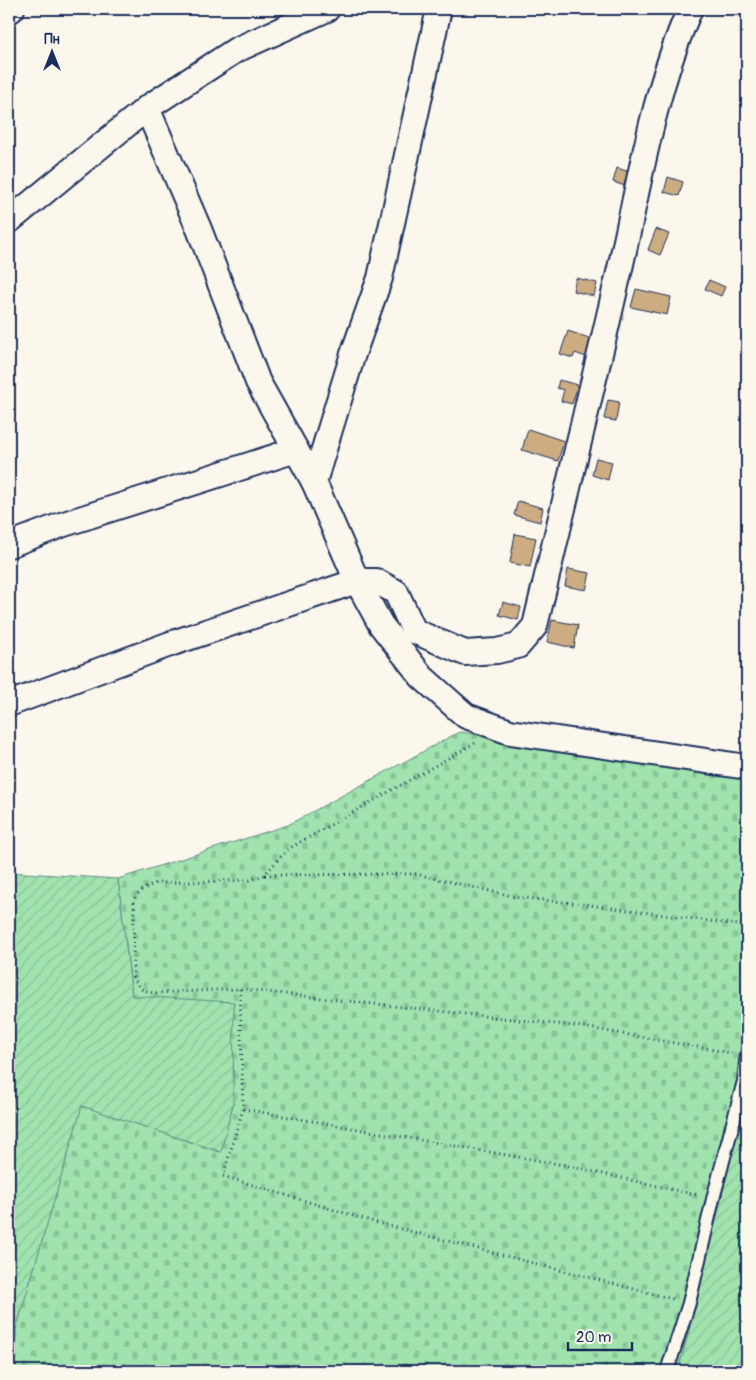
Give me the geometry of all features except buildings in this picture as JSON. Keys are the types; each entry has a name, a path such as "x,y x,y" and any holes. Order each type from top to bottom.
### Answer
{"street":[{"path":"9,221 147,108 236,50 327,9"},
{"path":"314,482 347,372 380,278 439,9"},
{"path":"9,704 170,644 357,582 376,581 396,592 414,631 465,653 497,651 518,646 535,626 586,414 654,115 680,30 690,9"},
{"path":"147,108 199,229 258,382 314,482 357,582 381,625 422,677 466,716 510,732 747,767"},
{"path":"9,545 64,524 296,450"}],"lane":[{"path":"667,1371 689,1304 713,1199 746,1081 747,1054"}],"path":[{"path":"264,875 288,849 474,742 484,744"},
{"path":"747,926 516,897 416,874 264,875 250,880 156,883 140,891 134,899 133,977 141,989 153,993 240,989 583,1027 747,1054"},
{"path":"240,989 243,1109 223,1176 374,1222 689,1304"},
{"path":"243,1109 564,1165 713,1199"}],"green space":[{"path":"459,732 747,771 747,1088 696,1305 678,1371 25,1371 9,1366 9,1353 82,1105 220,1152 233,1104 132,996 118,879 288,825"},
{"path":"9,872 118,879 132,996 234,1002 233,1104 221,1152 82,1106 9,1353"},
{"path":"747,1088 747,1371 678,1371 696,1305"}]}
